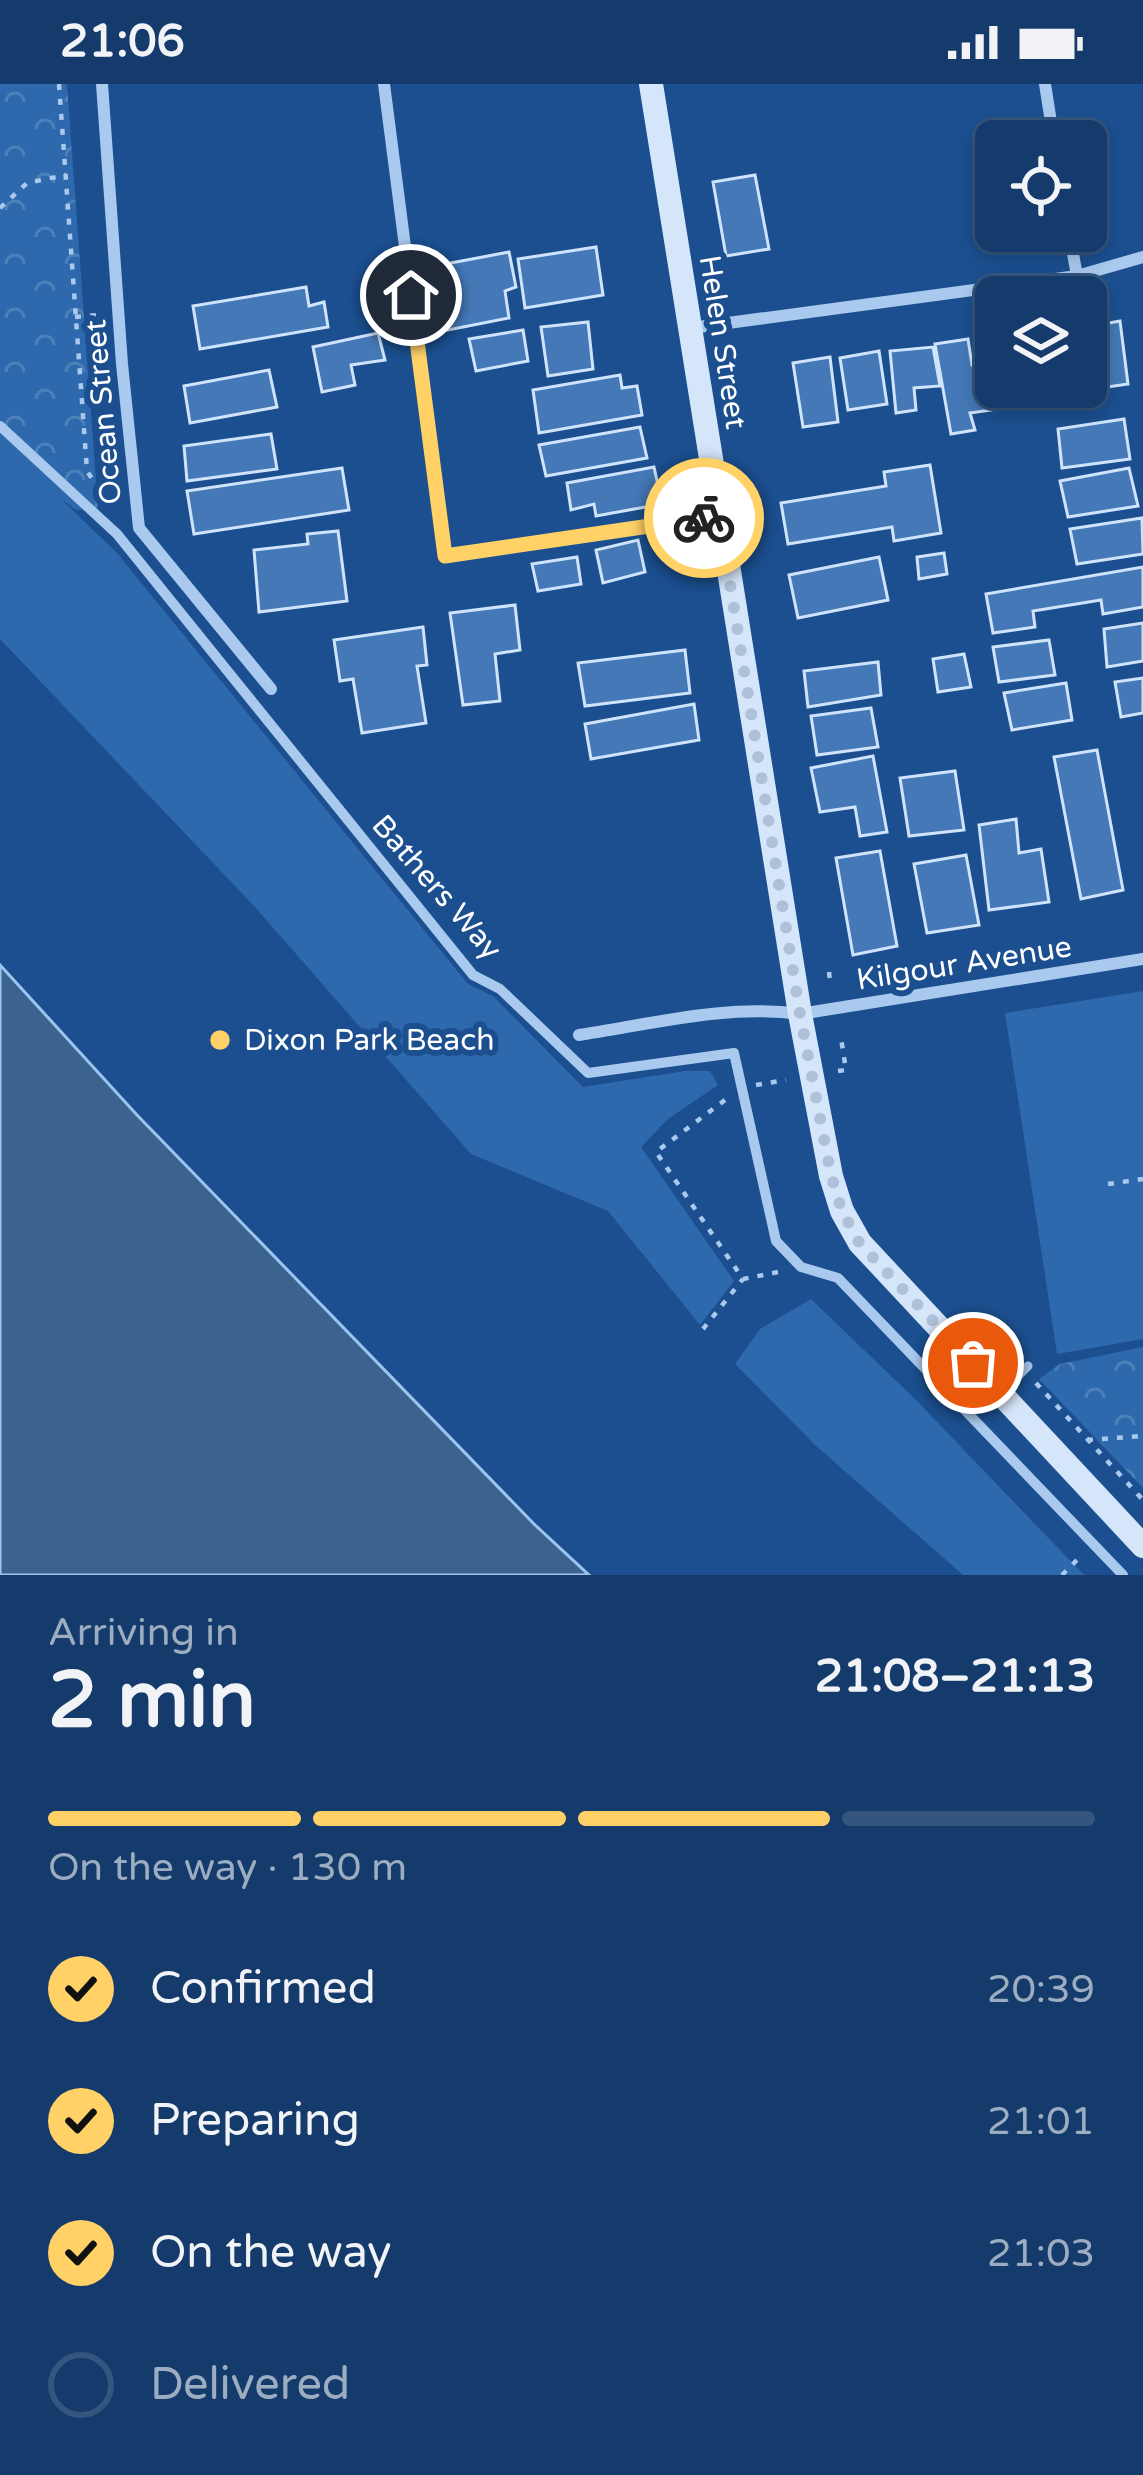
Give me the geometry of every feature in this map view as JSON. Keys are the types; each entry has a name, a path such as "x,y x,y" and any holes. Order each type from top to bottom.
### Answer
{"main road":[{"name":"Helen Street","path":"651,84 800,1014 842,1211 860,1244 1143,1546"}],"street":[{"name":"Ocean Street","path":"102,84 139,528 271,689"},
{"path":"384,84 445,556 719,516"},
{"path":"1045,84 1051,120"},
{"path":"1073,252 1077,276 1143,257"},
{"path":"691,328 975,290"},
{"name":"Bathers Way","path":"0,426 117,534 473,975 500,989 588,1073 734,1053 742,1087"},
{"name":"Kilgour Avenue","path":"579,1035 720,1013 777,1010 800,1014 1143,959"},
{"path":"742,1087 776,1241 801,1267 838,1278 1123,1575"}],"lane":[{"path":"1001,1393 1026,1368"}],"path":[{"path":"59,84 87,471 107,500"},
{"path":"0,208 27,183 66,175"},
{"path":"75,317 118,314"},
{"path":"829,972 830,981"},
{"path":"838,1071 846,1070 841,1038"},
{"path":"743,1279 656,1152 742,1087 789,1080"},
{"path":"1108,1184 1143,1179"},
{"path":"703,1329 743,1279 801,1267"},
{"path":"1026,1368 1143,1500"},
{"path":"1087,1440 1143,1436"},
{"path":"1062,1575 1094,1544"}],"green space":[{"path":"0,84 67,84 98,508 76,510 0,445"},
{"path":"0,440 117,553 468,984 493,996 583,1087 710,1071 718,1085 668,1119 641,1147 734,1281 700,1325 608,1211 471,1154 255,907 0,639"},
{"path":"1143,991 1143,1339 1057,1354 1005,1013"},
{"path":"811,1299 915,1399 1084,1575 963,1575 815,1445 735,1364 760,1329"},
{"path":"1143,1347 1143,1488 1039,1379 1060,1364"}],"shaded area":[{"path":"0,965 137,1115 589,1575 0,1575"}],"building":[{"path":"755,175 769,249 726,256 713,182"},
{"path":"596,247 603,295 525,308 518,259"},
{"path":"509,252 516,287 505,291 509,318 448,330 435,266"},
{"path":"306,287 309,306 324,302 328,327 200,349 193,306"},
{"path":"1120,321 1128,384 1107,387 1107,323"},
{"path":"588,322 593,369 548,376 541,327"},
{"path":"523,330 528,361 476,371 469,339"},
{"path":"378,333 385,360 351,365 355,385 322,392 313,347"},
{"path":"968,339 975,364 975,408 991,410 970,413 975,430 951,434 935,344"},
{"path":"933,347 940,386 914,388 916,410 896,413 890,351"},
{"path":"879,351 887,404 848,410 840,358"},
{"path":"830,357 838,422 803,427 793,363"},
{"path":"269,370 277,407 190,423 184,386"},
{"path":"620,375 622,388 637,386 642,415 539,433 533,390"},
{"path":"1124,419 1130,459 1062,468 1058,429"},
{"path":"640,427 647,458 546,476 539,445"},
{"path":"271,434 277,469 187,481 184,446"},
{"path":"930,465 941,533 894,541 892,527 788,544 781,503 886,486 884,472"},
{"path":"654,467 662,504 596,516 594,504 571,510 567,483"},
{"path":"342,468 349,510 194,534 187,491"},
{"path":"1129,468 1138,506 1068,517 1060,481"},
{"path":"1142,518 1143,554 1077,564 1070,529"},
{"path":"338,531 347,601 259,612 254,550 308,544 307,534"},
{"path":"638,540 645,572 603,583 596,550"},
{"path":"944,553 947,574 919,579 917,557"},
{"path":"577,557 581,584 538,591 532,564"},
{"path":"879,557 888,600 798,618 789,575"},
{"path":"1143,567 1143,607 1103,614 1101,600 1033,611 1035,627 993,633 986,594"},
{"path":"515,605 520,650 495,654 500,701 463,705 450,613"},
{"path":"1143,623 1143,661 1107,667 1104,629"},
{"path":"423,627 427,665 417,666 426,723 362,733 353,679 340,681 334,640"},
{"path":"1049,640 1055,675 999,682 993,647"},
{"path":"685,650 690,693 585,706 578,663"},
{"path":"964,654 971,687 938,692 933,659"},
{"path":"878,662 881,695 808,707 804,671"},
{"path":"1143,678 1143,713 1121,717 1115,682"},
{"path":"1066,683 1072,720 1012,730 1004,693"},
{"path":"694,704 699,740 591,759 585,724"},
{"path":"871,708 878,747 817,755 811,716"},
{"path":"1097,750 1123,890 1081,899 1054,757"},
{"path":"873,756 887,832 860,836 855,807 820,812 811,768"},
{"path":"955,771 964,830 909,836 900,778"},
{"path":"1016,819 1019,853 1041,849 1049,902 989,910 979,825"},
{"path":"880,851 897,946 853,955 836,858"},
{"path":"966,855 979,925 927,933 914,864"}],"way so far":[{"path":"704,518 719,516 800,1014 842,1211 860,1244 973,1363"}],"place":[{"name":"Dixon Park Beach","path":"220,1040"}],"route":[{"path":"411,295 445,556 704,518"}]}
